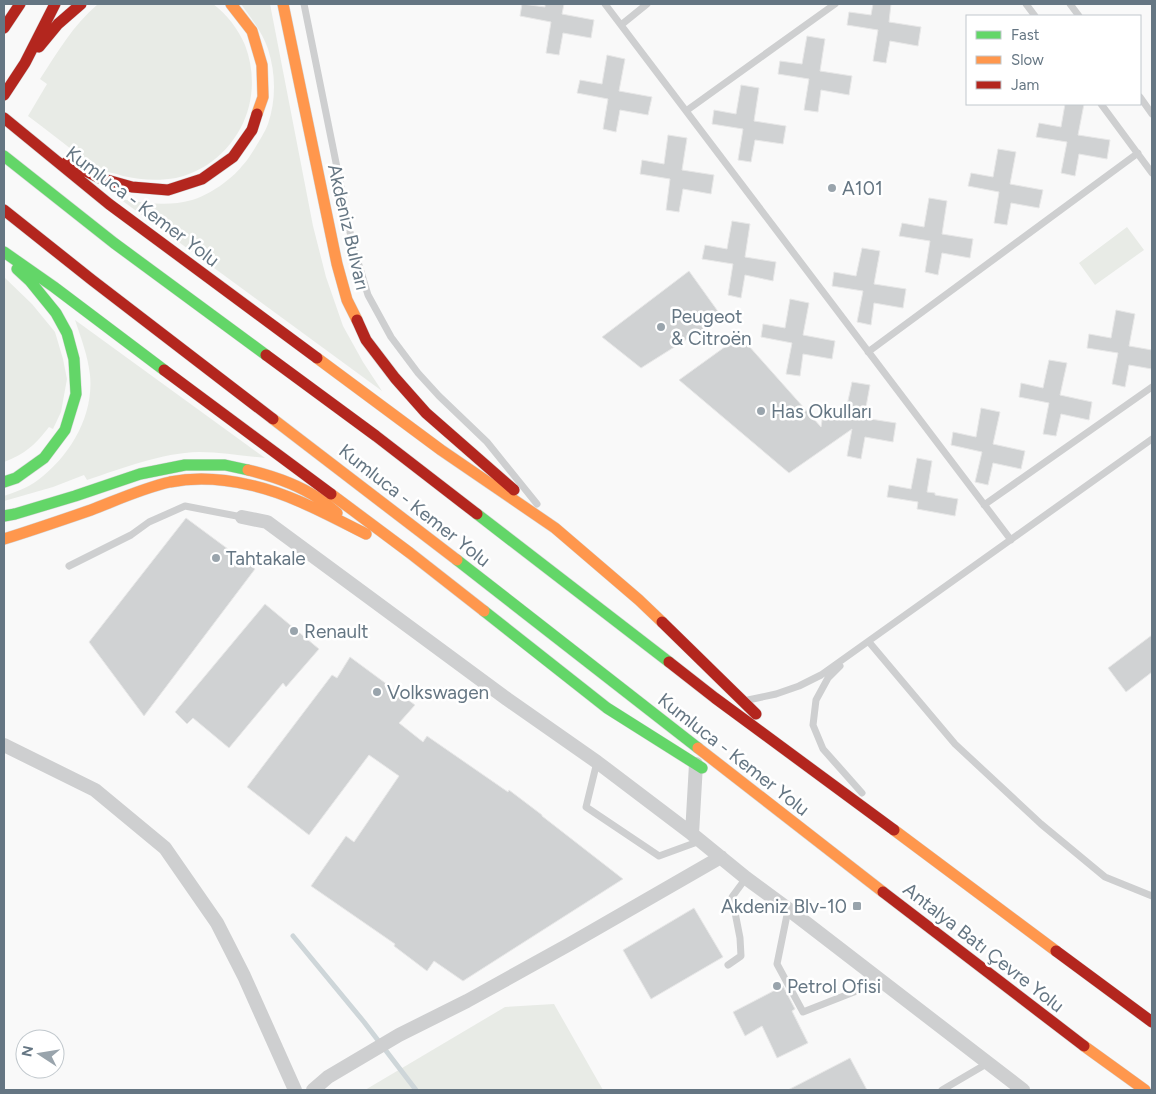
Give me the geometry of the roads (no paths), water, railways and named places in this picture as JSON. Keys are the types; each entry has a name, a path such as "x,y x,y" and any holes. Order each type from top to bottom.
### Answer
{"main road":[{"path":"4,14 8,4"},
{"path":"4,28 20,4"},
{"path":"4,95 25,63 55,4"},
{"path":"25,63 58,24 81,4"},
{"path":"44,151 100,178 132,186 168,190 202,179 232,157 252,130 263,97 262,64 252,31 231,4"},
{"name":"Akdeniz Bulvarı","path":"283,4 337,264 347,300 366,340 395,378 426,412 555,528"},
{"name":"Kumluca - Kemer Yolu","path":"4,118 146,232 442,450 555,528 639,600 818,774"},
{"name":"Kumluca - Kemer Yolu","path":"4,156 114,243 384,442 719,701 1152,1022"},
{"name":"Kumluca - Kemer Yolu","path":"4,210 100,286 411,524 804,831"},
{"name":"Kumluca - Kemer Yolu","path":"4,252 54,286 410,553 608,708 804,831"},
{"path":"4,257 30,281 56,313 67,333 74,358 76,394 65,430 44,458 16,478 4,482"},
{"path":"4,516 140,474 185,465 225,465 272,476 318,498 513,645 608,708"},
{"path":"4,540 148,488 174,482 209,480 243,484 277,493 309,506 366,534"},
{"name":"Antalya Batı Çevre Yolu","path":"804,831 1075,1040 1145,1090"}],"street":[{"path":"242,517 267,522 506,699 597,762 1024,1090"},
{"path":"4,745 95,790 165,848 217,923 244,976 296,1090"},
{"path":"696,764 696,838"},
{"path":"313,1090 328,1077 399,1035 476,997 721,858"}],"lane":[{"path":"304,4 352,242 368,295 391,337 418,373 487,442 555,528"},
{"path":"605,4 1010,540"},
{"path":"621,25 647,4"},
{"path":"686,111 835,4"},
{"path":"1026,4 1035,15"},
{"path":"1070,4 1078,15"},
{"path":"1141,98 1152,114"},
{"path":"1102,105 1152,173"},
{"path":"868,352 1138,154"},
{"path":"984,505 1152,387"},
{"path":"719,701 744,701 776,694 800,686 821,675 1152,439"},
{"path":"69,566 131,536 149,522 185,506 242,517"},
{"path":"869,642 954,744 1041,824 1105,877 1152,896"},
{"path":"852,654 828,678 816,700 813,725 823,749 869,801"},
{"path":"597,762 586,807 659,856 696,838"},
{"path":"876,808 901,835"},
{"path":"728,965 741,956 740,938 732,897 746,878"},
{"path":"788,909 777,964 803,1012 882,981"},
{"path":"942,1090 988,1063"}],"waterway":[{"path":"293,936 364,1022 416,1090"}],"place":[{"name":"A101","path":"832,188"},
{"name":"Peugeot & Citroën","path":"661,327"},
{"name":"Has Okulları","path":"761,411"},
{"name":"Tahtakale","path":"216,558"},
{"name":"Renault","path":"294,631"},
{"name":"Volkswagen","path":"377,692"},
{"name":"Akdeniz Blv-10","path":"857,906"},
{"name":"Petrol Ofisi","path":"777,986"}]}
